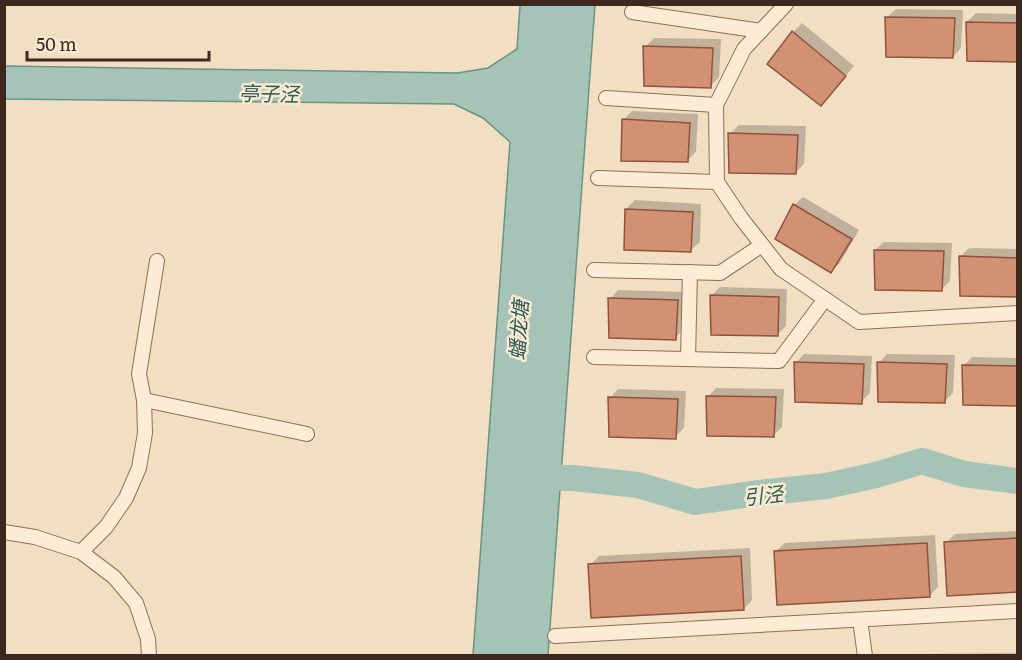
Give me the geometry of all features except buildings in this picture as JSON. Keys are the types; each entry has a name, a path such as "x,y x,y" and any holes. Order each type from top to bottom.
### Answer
{"lane":[{"path":"786,4 744,49 716,105 717,182 741,218 781,269 859,322 1017,313"},
{"path":"632,12 761,31"},
{"path":"606,98 716,105"},
{"path":"598,178 717,182"},
{"path":"594,270 720,273 762,245"},
{"path":"81,552 106,527 126,498 139,468 145,433 144,400 139,374 157,261"},
{"path":"688,359 690,272"},
{"path":"594,357 779,361 825,300"},
{"path":"144,400 307,434"},
{"path":"4,532 35,537 81,552 114,577 136,603 148,639 149,656"},
{"path":"555,636 1017,611"},
{"path":"860,620 865,656"}],"water":[{"path":"520,5 595,5 548,655 473,655 510,142 483,118 454,104 5,99 5,66 457,73 488,68 517,49"}],"waterway":[{"name":"引泾","path":"527,478 573,478 638,485 695,502 826,486 876,475 922,461 964,474 1018,481"}],"water label":[{"name":"亭子泾","path":"269,92"},
{"name":"蟠龙塘","path":"517,330"}]}
